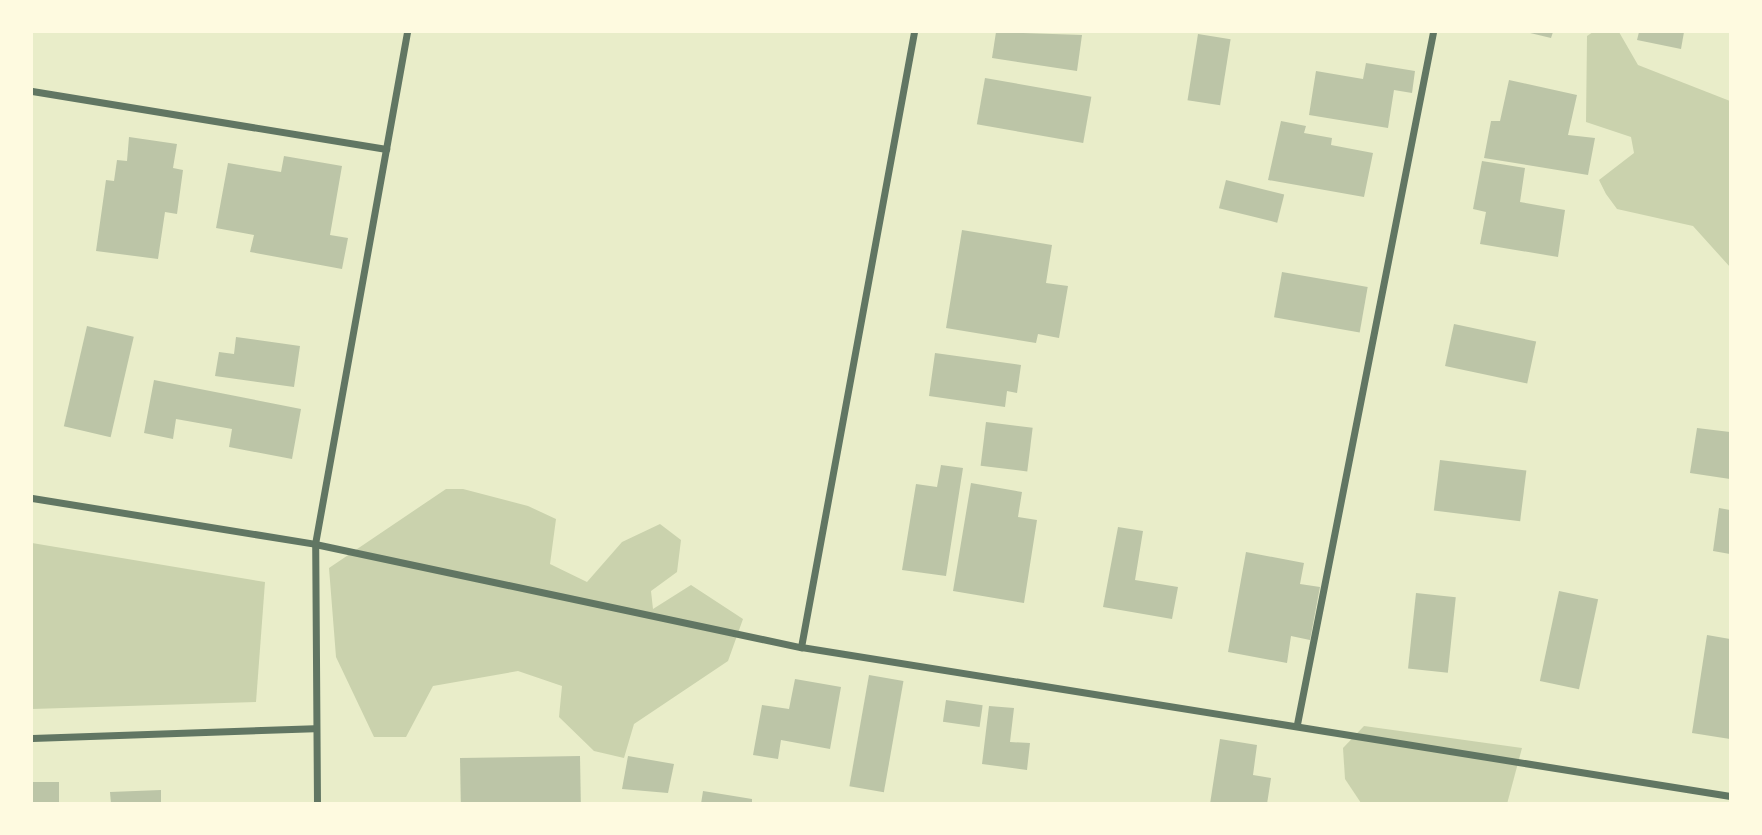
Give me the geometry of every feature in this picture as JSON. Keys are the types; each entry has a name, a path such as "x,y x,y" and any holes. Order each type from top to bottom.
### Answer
{"street":[{"path":"317,803 314,727 315,544 407,32"},
{"path":"801,647 914,32"},
{"path":"1297,724 1433,32"},
{"path":"32,91 386,149"},
{"path":"32,498 315,544 801,647 1297,724 1731,796"},
{"path":"32,738 314,727"}],"green space":[{"path":"1593,32 1619,32 1638,65 1730,101 1730,267 1693,226 1617,209 1606,194 1599,180 1634,153 1631,137 1586,122 1587,36"},
{"path":"446,489 463,489 528,506 556,519 550,564 587,582 622,542 660,524 681,540 677,572 651,591 653,609 691,585 743,619 728,661 634,724 624,758 594,751 559,717 562,686 518,671 433,686 406,737 374,737 336,657 329,568"},
{"path":"32,543 265,582 256,702 32,709"},
{"path":"1364,726 1522,748 1507,804 1361,803 1345,779 1343,748"}],"building":[{"path":"996,32 1082,35 1077,71 992,58"},
{"path":"1526,32 1553,32 1551,38"},
{"path":"1639,32 1684,32 1681,49 1637,40"},
{"path":"1198,34 1231,39 1220,105 1188,100"},
{"path":"1366,63 1415,71 1412,93 1394,90 1388,128 1309,115 1316,71 1363,79"},
{"path":"985,78 1091,97 1083,143 977,124"},
{"path":"1509,80 1577,95 1568,135 1595,138 1588,175 1484,158 1491,121 1500,121"},
{"path":"1281,121 1306,126 1304,133 1332,138 1331,145 1373,153 1364,197 1268,180"},
{"path":"129,137 177,144 173,168 183,170 177,214 165,212 158,259 96,251 106,180 114,181 117,160 127,161"},
{"path":"284,156 342,166 330,235 348,238 342,269 250,252 254,235 216,228 228,163 281,172"},
{"path":"1482,161 1525,168 1520,202 1565,210 1558,257 1480,244 1486,212 1473,209"},
{"path":"1226,180 1284,195 1277,223 1219,208"},
{"path":"962,230 1052,245 1046,283 1068,286 1059,338 1038,334 1036,343 946,328"},
{"path":"1282,272 1368,287 1360,332 1274,317"},
{"path":"1454,324 1536,341 1527,384 1445,366"},
{"path":"87,326 134,337 111,437 64,426"},
{"path":"236,337 300,346 294,387 215,376 219,352 234,354"},
{"path":"935,353 1021,365 1017,393 1007,391 1005,407 929,396"},
{"path":"154,380 301,409 292,459 229,447 232,429 176,419 173,439 144,433"},
{"path":"986,422 1033,428 1027,471 981,466"},
{"path":"1697,428 1730,432 1730,479 1690,473"},
{"path":"1440,460 1526,471 1520,521 1434,511"},
{"path":"941,465 963,468 946,576 902,570 916,484 937,487"},
{"path":"971,483 1022,492 1018,517 1037,520 1024,603 953,591"},
{"path":"1719,508 1730,510 1730,554 1713,551"},
{"path":"1118,527 1143,531 1135,580 1178,587 1172,619 1103,607"},
{"path":"1246,552 1304,563 1300,584 1320,587 1310,640 1291,636 1287,663 1228,652"},
{"path":"1559,591 1598,599 1579,689 1540,681"},
{"path":"1416,593 1456,597 1448,673 1408,669"},
{"path":"1707,635 1730,639 1730,739 1692,733"},
{"path":"869,675 903,681 884,792 849,786"},
{"path":"795,679 841,687 830,749 781,740 778,759 753,755 762,705 789,709"},
{"path":"946,700 983,705 980,727 943,722"},
{"path":"989,706 1014,708 1010,742 1030,743 1027,770 982,764"},
{"path":"1220,739 1257,745 1253,775 1271,778 1267,804 1210,804"},
{"path":"580,756 581,804 461,804 460,758"},
{"path":"628,756 674,764 668,793 622,789"},
{"path":"32,782 59,782 59,804 32,804"},
{"path":"161,790 161,804 111,804 110,792"},
{"path":"703,791 752,799 752,804 701,804"}]}
